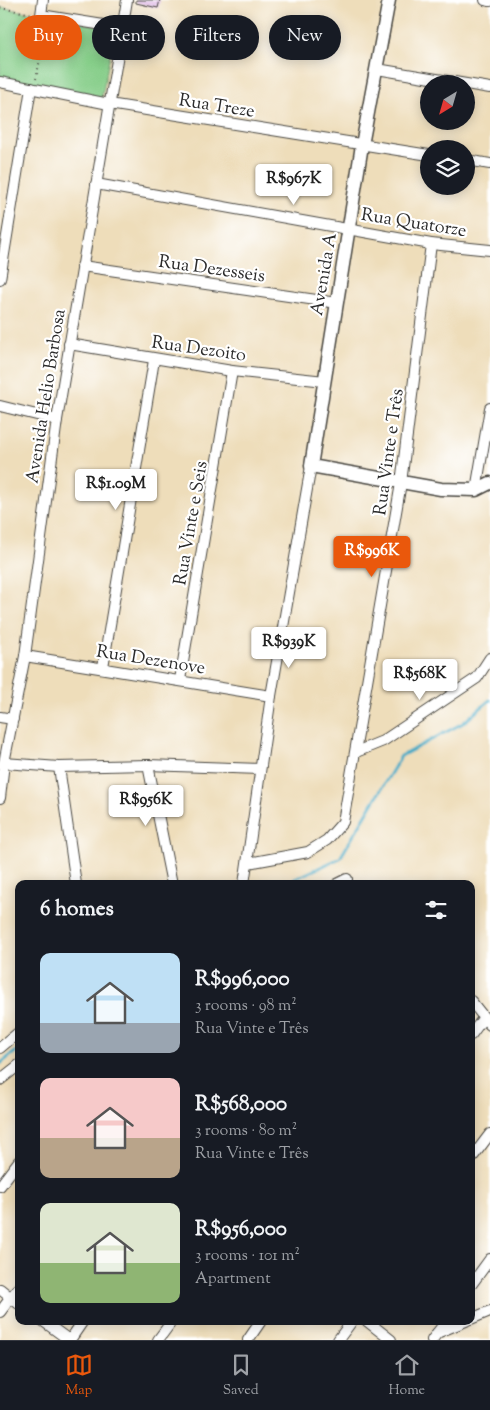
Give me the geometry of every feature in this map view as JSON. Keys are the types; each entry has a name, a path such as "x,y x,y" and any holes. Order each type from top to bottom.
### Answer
{"main road":[{"name":"Avenida A","path":"311,466 362,146 389,0"},
{"path":"311,466 440,489 476,490 490,483"}],"street":[{"path":"41,15 43,0"},
{"name":"Avenida Helio Barbosa","path":"124,15 127,0"},
{"path":"484,0 490,1"},
{"name":"Avenida Helio Barbosa","path":"0,798 4,763 25,656 56,420 117,60"},
{"path":"376,69 490,88"},
{"name":"Rua Treze","path":"0,82 109,104 420,154"},
{"path":"0,279 32,88"},
{"path":"475,162 490,164"},
{"name":"Rua Quatorze","path":"96,184 431,244 490,250"},
{"name":"Rua Vinte e Três","path":"247,866 308,852 327,840 343,822 401,483 431,244"},
{"name":"Rua Dezesseis","path":"82,266 337,303"},
{"name":"Rua Dezoito","path":"69,344 232,372 325,381"},
{"path":"103,667 154,360"},
{"name":"Rua Vinte e Seis","path":"180,680 232,372"},
{"path":"0,406 56,420"},
{"path":"476,490 490,408"},
{"path":"245,880 260,769 311,466"},
{"name":"Rua Dezenove","path":"25,656 103,667 272,696"},
{"path":"356,752 383,741 477,678 490,658"},
{"path":"0,716 13,719"},
{"path":"4,763 59,767 148,765 260,769"},
{"path":"148,765 171,880"},
{"path":"59,767 75,880"},
{"path":"475,1006 487,1021 475,1032"},
{"path":"0,1048 15,1035"},
{"path":"0,1080 15,1068"},
{"path":"475,1154 490,1134"},
{"path":"0,1186 15,1167"},
{"path":"475,1280 490,1259"},
{"path":"0,1289 15,1301 0,1312"},
{"path":"475,1317 490,1311"},
{"path":"48,1325 69,1340 80,1325"},
{"path":"158,1340 169,1325"},
{"path":"248,1340 258,1325"},
{"path":"338,1340 349,1325"},
{"path":"372,1325 391,1340"},
{"path":"434,1336 443,1325"},
{"path":"434,1336 457,1325"}],"path":[{"path":"0,8 41,15"},
{"path":"32,88 38,60"}],"green space":[{"path":"0,7 42,15 15,15 15,60 82,60 82,23 92,25 92,60 109,60 101,102 0,82"}],"building":[{"path":"136,0 160,0 158,8 136,3"}],"waterway":[{"path":"293,880 340,858 401,756 463,723 490,700"},
{"path":"0,1064 15,1052"}]}
